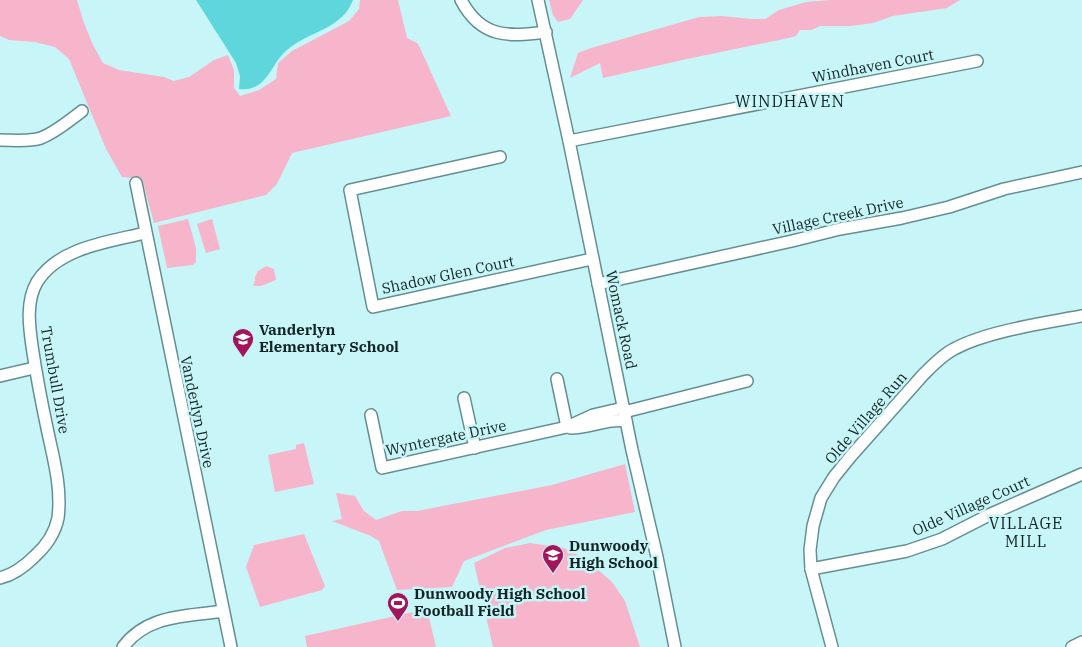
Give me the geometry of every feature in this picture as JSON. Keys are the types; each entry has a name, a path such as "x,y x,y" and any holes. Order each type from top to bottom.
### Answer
{"street":[{"path":"461,0 475,20 487,30 511,35 546,32"},
{"name":"Womack Road","path":"538,0 675,647"},
{"name":"Windhaven Court","path":"569,141 977,61"},
{"path":"0,140 39,138 60,127 82,111"},
{"name":"Shadow Glen Court","path":"500,157 350,190 373,307 592,259"},
{"name":"Village Creek Drive","path":"598,284 840,229 902,218 949,207 1004,189 1082,172"},
{"name":"Vanderlyn Drive","path":"136,183 231,647"},
{"name":"Trumbull Drive","path":"0,578 27,564 39,553 50,539 58,518 58,476 34,368 29,315 31,298 37,282 50,268 82,249 145,233"},
{"name":"Olde Village Run","path":"832,647 811,568 810,550 813,526 821,498 834,477 938,360 954,349 973,341 1044,323 1082,316"},
{"path":"0,376 34,368"},
{"path":"557,379 567,427"},
{"name":"Wyntergate Drive","path":"371,415 382,468 567,427 593,415 618,420 625,413 747,382"},
{"path":"464,398 475,448"},
{"name":"Olde Village Court","path":"811,568 907,551 942,539 991,514 1082,474"},
{"path":"123,647 131,637 148,625 164,620 223,611"},
{"path":"1072,647 1082,642"}],"shaded area":[{"path":"0,0 77,0 93,45 103,63 119,70 164,77 174,81 189,77 214,60 228,55 234,70 234,88 240,96 259,90 276,79 278,63 292,51 349,21 359,9 360,0 398,0 407,38 417,43 420,48 451,116 292,153 277,184 266,195 154,223 142,179 122,177 106,149 69,59 55,47 35,42 9,40 0,36"},
{"path":"549,0 583,0 570,19 558,22 553,15"},
{"path":"830,0 960,0 947,8 893,16 873,23 851,26 820,26 811,30 800,30 796,36 784,39 603,78 600,63 570,78 578,53 591,48 699,17 722,16 765,19 779,10 806,2"},
{"path":"188,219 196,248 196,262 193,265 167,268 158,226"},
{"path":"212,219 220,249 206,253 197,224"},
{"path":"266,266 274,269 276,280 261,286 253,286 258,271"},
{"path":"304,443 314,484 275,492 268,455 296,449 296,445"},
{"path":"625,464 635,512 546,530 464,561 452,587 397,590 379,541 332,521 342,519 336,493 355,496 364,511 376,520 402,511 417,511 552,485"},
{"path":"304,534 325,586 322,590 260,607 246,567 254,545"},
{"path":"530,543 564,548 587,560 612,582 625,601 640,647 493,647 474,563 505,548"},
{"name":"Dunwoody High School Football Field","path":"427,609 436,647 307,647 305,636"}],"water":[{"path":"196,0 353,0 341,18 287,50 262,82 249,89 239,89 240,76 236,63"}],"place":[{"name":"Vanderlyn Elementary School","path":"243,358"},
{"name":"Dunwoody High School","path":"553,574"},
{"name":"Dunwoody High School Football Field","path":"398,622"}],"district":[{"name":"WINDHAVEN","path":"790,101"},
{"name":"VILLAGE MILL","path":"1026,532"}]}
